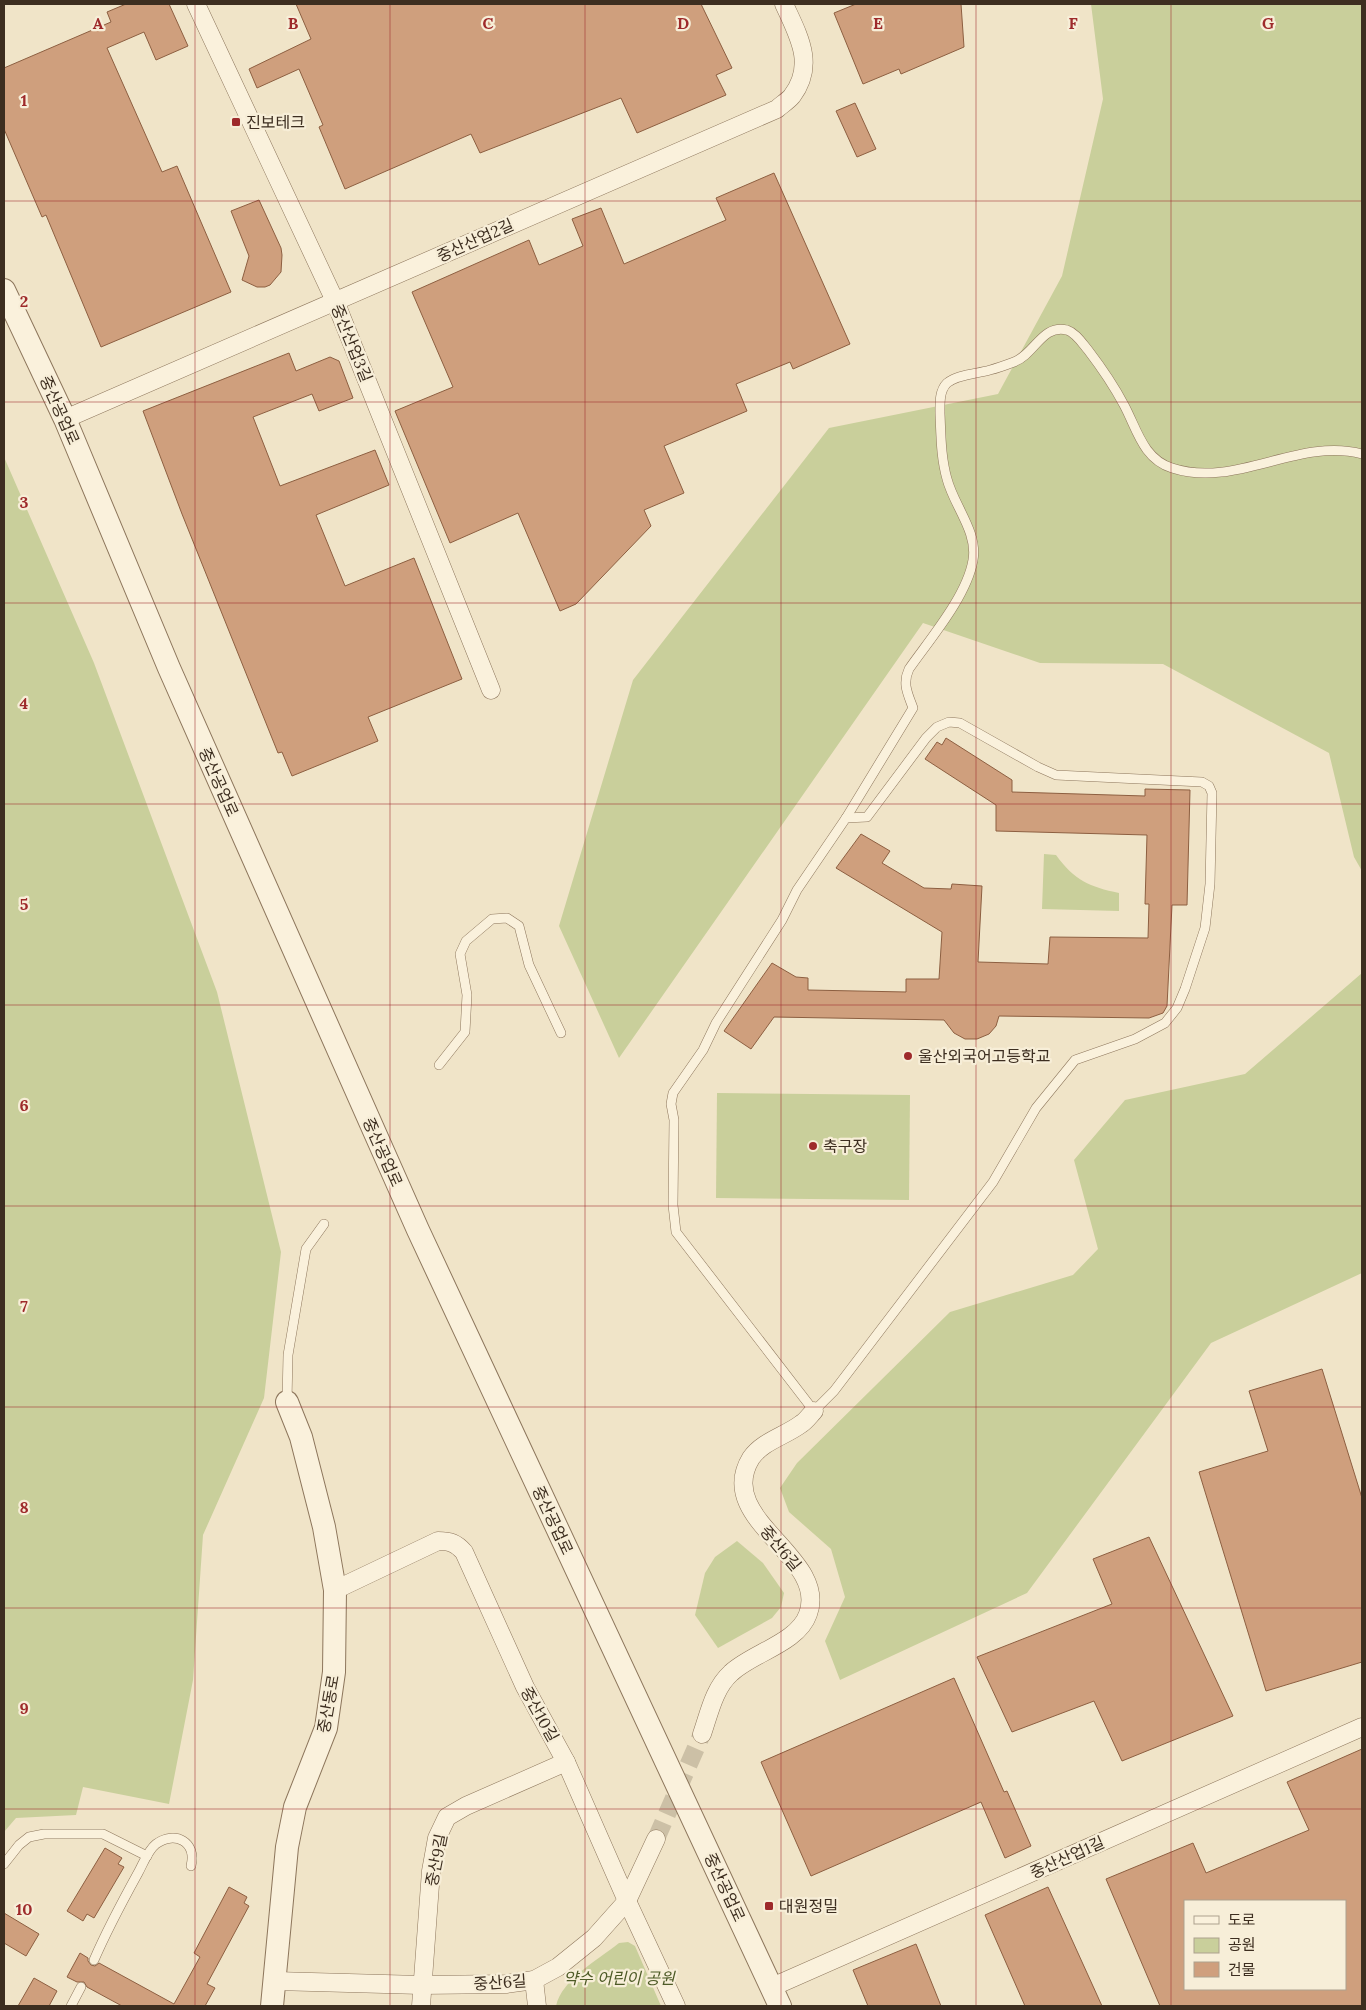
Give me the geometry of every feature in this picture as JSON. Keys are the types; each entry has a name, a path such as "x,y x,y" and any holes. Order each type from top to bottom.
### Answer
{"street":[{"name":"중산산업3길","path":"196,4 335,301 491,690"},
{"name":"중산산업2길","path":"65,419 777,109 792,96 802,76 805,57 800,38 784,4"},
{"name":"중산공업로","path":"4,290 65,419 169,668 418,1230 776,1996"},
{"name":"중산동로","path":"272,2006 287,1847 295,1807 326,1728 334,1672 335,1590 324,1527 301,1437 287,1402"},
{"name":"중산6길","path":"702,1734 718,1690 730,1673 746,1661 793,1634 805,1621 808,1614 810,1593 803,1574 753,1514 746,1496 745,1480 749,1463 756,1453 802,1424 814,1411"},
{"name":"중산10길","path":"335,1590 438,1541 449,1541 458,1544 464,1552 525,1687 566,1762 627,1901 676,2006"},
{"name":"중산산업1길","path":"776,1996 1362,1727"},
{"name":"중산9길","path":"421,2006 421,1985 431,1871 437,1838 447,1817 466,1806 566,1762"},
{"name":"중산6길","path":"275,1981 421,1985 506,1984 534,1980 558,1967 594,1938 627,1901 656,1839"},
{"path":"534,1980 537,2006"}],"lane":[{"path":"846,818 867,817 926,738 937,727 949,722 960,723 1038,767 1056,775 1202,782 1209,786 1212,794 1210,884 1205,928 1185,990 1177,1008 1165,1023 1134,1039 1075,1060 1036,1108 993,1182 834,1391 814,1411 676,1232 674,1219 674,1120 671,1104 673,1093 703,1050 716,1024 782,920 797,890 846,818 913,708 904,678 960,595 969,576 974,558 973,541 952,498 941,454 940,398 947,384 961,377 992,370 1017,361 1030,352 1042,337 1049,332 1058,329 1069,330 1078,338 1098,364 1124,405 1144,448 1155,459 1170,468 1186,472 1224,472 1318,452 1337,450 1362,454"},
{"path":"439,1065 465,1032 467,995 460,954 466,941 492,919 507,918 519,926 529,965 560,1032"},
{"path":"287,1402 288,1355 306,1249 324,1224"},
{"path":"4,1864 29,1837 44,1834 103,1834 147,1856"},
{"path":"94,1960 113,1918 155,1844 168,1838 182,1840 191,1848 193,1856 191,1866"},
{"path":"71,2006 81,1986"}],"green space":[{"path":"1091,4 1362,4 1362,871 1354,857 1329,753 1163,664 1040,663 923,623 619,1058 559,926 633,680 829,428 998,394 1062,276 1103,99"},
{"path":"4,457 94,663 217,992 281,1252 264,1398 203,1535 193,1680 169,1804 83,1787 76,1815 16,1818 4,1832"},
{"path":"1044,854 1056,855 1069,871 1083,881 1099,888 1119,893 1119,911 1042,909"},
{"path":"1362,973 1362,1273 1211,1343 1027,1593 840,1680 825,1641 845,1597 831,1549 789,1512 780,1488 797,1463 950,1312 1073,1275 1098,1249 1074,1160 1125,1100 1245,1074"},
{"name":"축구장","path":"717,1093 910,1095 909,1200 716,1198"},
{"path":"737,1541 763,1563 784,1593 781,1607 772,1618 718,1648 695,1615 705,1573 715,1557"},
{"name":"약수 어린이 공원","path":"628,1942 635,1946 661,2006 556,2006 565,1987 582,1971 619,1943"}],"building":[{"path":"126,4 169,4 188,46 156,60 144,32 107,48 162,172 177,166 231,292 101,347 46,215 42,217 4,129 4,68 111,22 107,12"},
{"path":"296,4 701,4 732,68 716,75 726,95 637,133 621,98 480,153 471,134 345,189 319,127 323,125 299,69 257,88 249,69 311,39"},
{"path":"856,4 961,4 964,47 901,74 899,69 863,84 834,13"},
{"path":"855,103 876,149 857,157 836,111"},
{"path":"774,173 850,344 793,369 790,362 736,384 747,411 664,446 684,493 644,510 651,526 576,604 560,611 518,513 450,543 395,411 453,387 412,292 529,240 539,265 583,246 572,219 601,208 624,264 726,220 716,198"},
{"path":"259,200 281,248 282,255 281,272 270,285 265,287 257,287 242,280 249,256 231,211"},
{"path":"289,353 296,371 330,357 339,361 353,398 319,411 312,394 253,417 280,486 375,450 389,485 316,515 345,586 414,558 462,679 368,717 378,741 292,776 282,752 278,753 182,514 143,411"},
{"path":"946,738 1012,780 1012,792 1145,796 1145,789 1190,790 1187,905 1172,905 1167,1006 1163,1013 1149,1018 999,1016 996,1026 989,1034 977,1039 965,1039 954,1033 944,1020 774,1017 751,1049 724,1031 772,963 796,977 808,978 808,990 906,992 906,979 939,979 942,932 836,868 861,834 890,851 882,863 924,888 951,889 952,884 982,886 978,962 1048,964 1050,937 1148,938 1149,904 1145,904 1147,835 996,831 996,805 925,759 937,742 942,745"},
{"path":"1322,1369 1362,1498 1362,1662 1266,1691 1199,1472 1268,1451 1249,1391"},
{"path":"1149,1537 1233,1716 1122,1761 1094,1701 1012,1732 977,1657 1112,1604 1093,1559"},
{"path":"954,1678 1004,1792 1007,1791 1031,1846 1005,1858 981,1802 811,1876 761,1762"},
{"path":"1362,1749 1362,2006 1160,2006 1106,1879 1193,1843 1206,1873 1309,1830 1287,1782"},
{"path":"105,1848 122,1858 118,1864 124,1867 94,1918 87,1914 83,1921 67,1911"},
{"path":"229,1887 247,1897 244,1903 249,1906 207,1984 215,1988 205,2006 122,2006 87,1987 84,1982 77,1982 67,1977 80,1953 88,1958 91,1965 95,1966 99,1963 174,2004 200,1957 194,1953"},
{"path":"1048,1887 1102,2006 1025,2006 985,1915"},
{"path":"4,1913 39,1934 26,1956 4,1943"},
{"path":"916,1944 941,2006 868,2006 853,1970"},
{"path":"34,1978 57,1991 49,2006 18,2006"}],"tunnel":[{"path":"656,1839 702,1734"}],"place":[{"name":"진보테크","path":"236,122"},
{"name":"울산외국어고등학교","path":"908,1056"},
{"name":"축구장","path":"813,1146"},
{"name":"대원정밀","path":"769,1906"}]}
